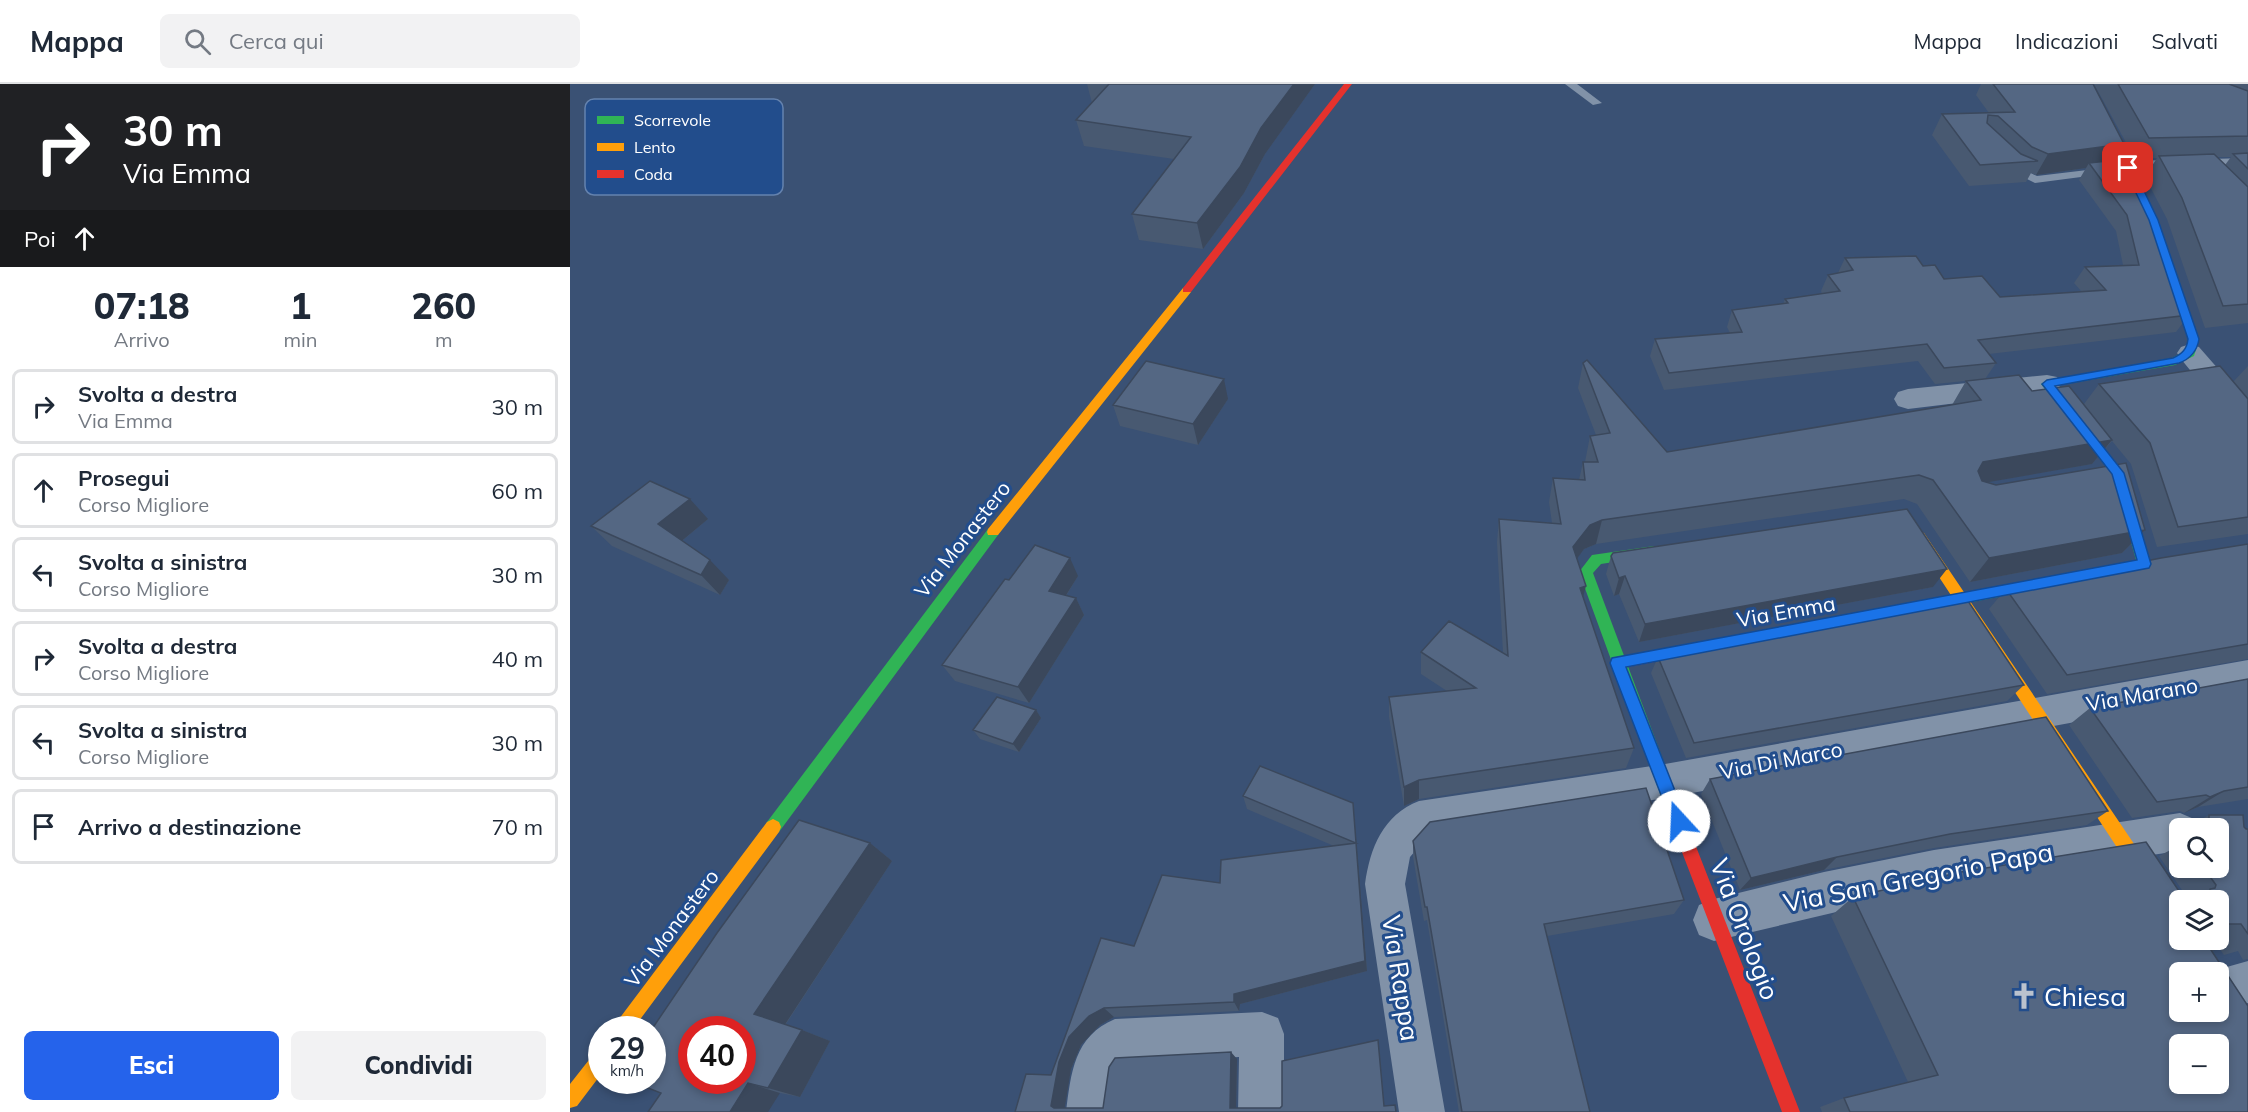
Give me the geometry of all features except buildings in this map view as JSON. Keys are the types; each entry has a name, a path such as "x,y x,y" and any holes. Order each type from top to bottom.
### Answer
{"street":[{"name":"Via Monastero","path":"632,1016 975,555 1285,167 1348,84"},
{"path":"2083,84 2148,209"},
{"path":"2128,168 2203,170 2248,165"},
{"path":"1908,399 2047,384 2175,361 2190,353 2194,339 2168,263"},
{"path":"2190,353 2248,422"},
{"path":"2047,384 2118,473 2156,562 2087,575"},
{"path":"2083,479 2118,473"},
{"path":"1910,523 2169,912"},
{"name":"Via Orologio","path":"1668,549 1597,559 1586,572 1617,663 1665,781 1714,920 1791,1112"},
{"name":"Via Emma","path":"1617,663 2064,580"},
{"name":"Via Marano","path":"2036,712 2248,675"},
{"name":"Via Di Marco","path":"1392,844 1404,830 1419,819 1665,781 2036,712"},
{"name":"Via San Gregorio Papa","path":"1714,920 1813,893 2010,855 2123,843 2169,834"},
{"name":"Via Rappa","path":"1392,844 1387,860 1385,884 1422,1112"},
{"path":"1089,1112 1095,1068 1101,1051 1115,1041 1262,1034 1262,1112"},
{"path":"570,1099 588,1075"}],"lane":[{"path":"1570,84 1597,103"},
{"path":"1998,156 2015,172 2035,180 2128,168"}],"traffic: fast":[{"path":"2083,84 2143,199"},
{"path":"2103,572 2144,564 2118,473 2047,384 2175,361 2190,353 2194,340 2172,275"},
{"path":"773,827 993,532"},
{"path":"1654,551 1597,559 1586,572 1678,821"},
{"path":"1967,598 2046,583"}],"traffic: slow":[{"path":"993,532 1187,290"},
{"path":"1919,536 2169,911"},
{"path":"632,1016 773,827"},
{"path":"570,1099 588,1075"}],"traffic: jam":[{"path":"1187,290 1348,84"},
{"path":"1617,663 1967,598"},
{"path":"1678,821 1791,1112"}],"place":[{"name":"Chiesa","path":"2024,996"}],"route":[{"path":"1679,821 1617,663 2144,564 2118,473 2047,384 2175,361 2190,353 2194,339 2153,220 2128,168"}]}
